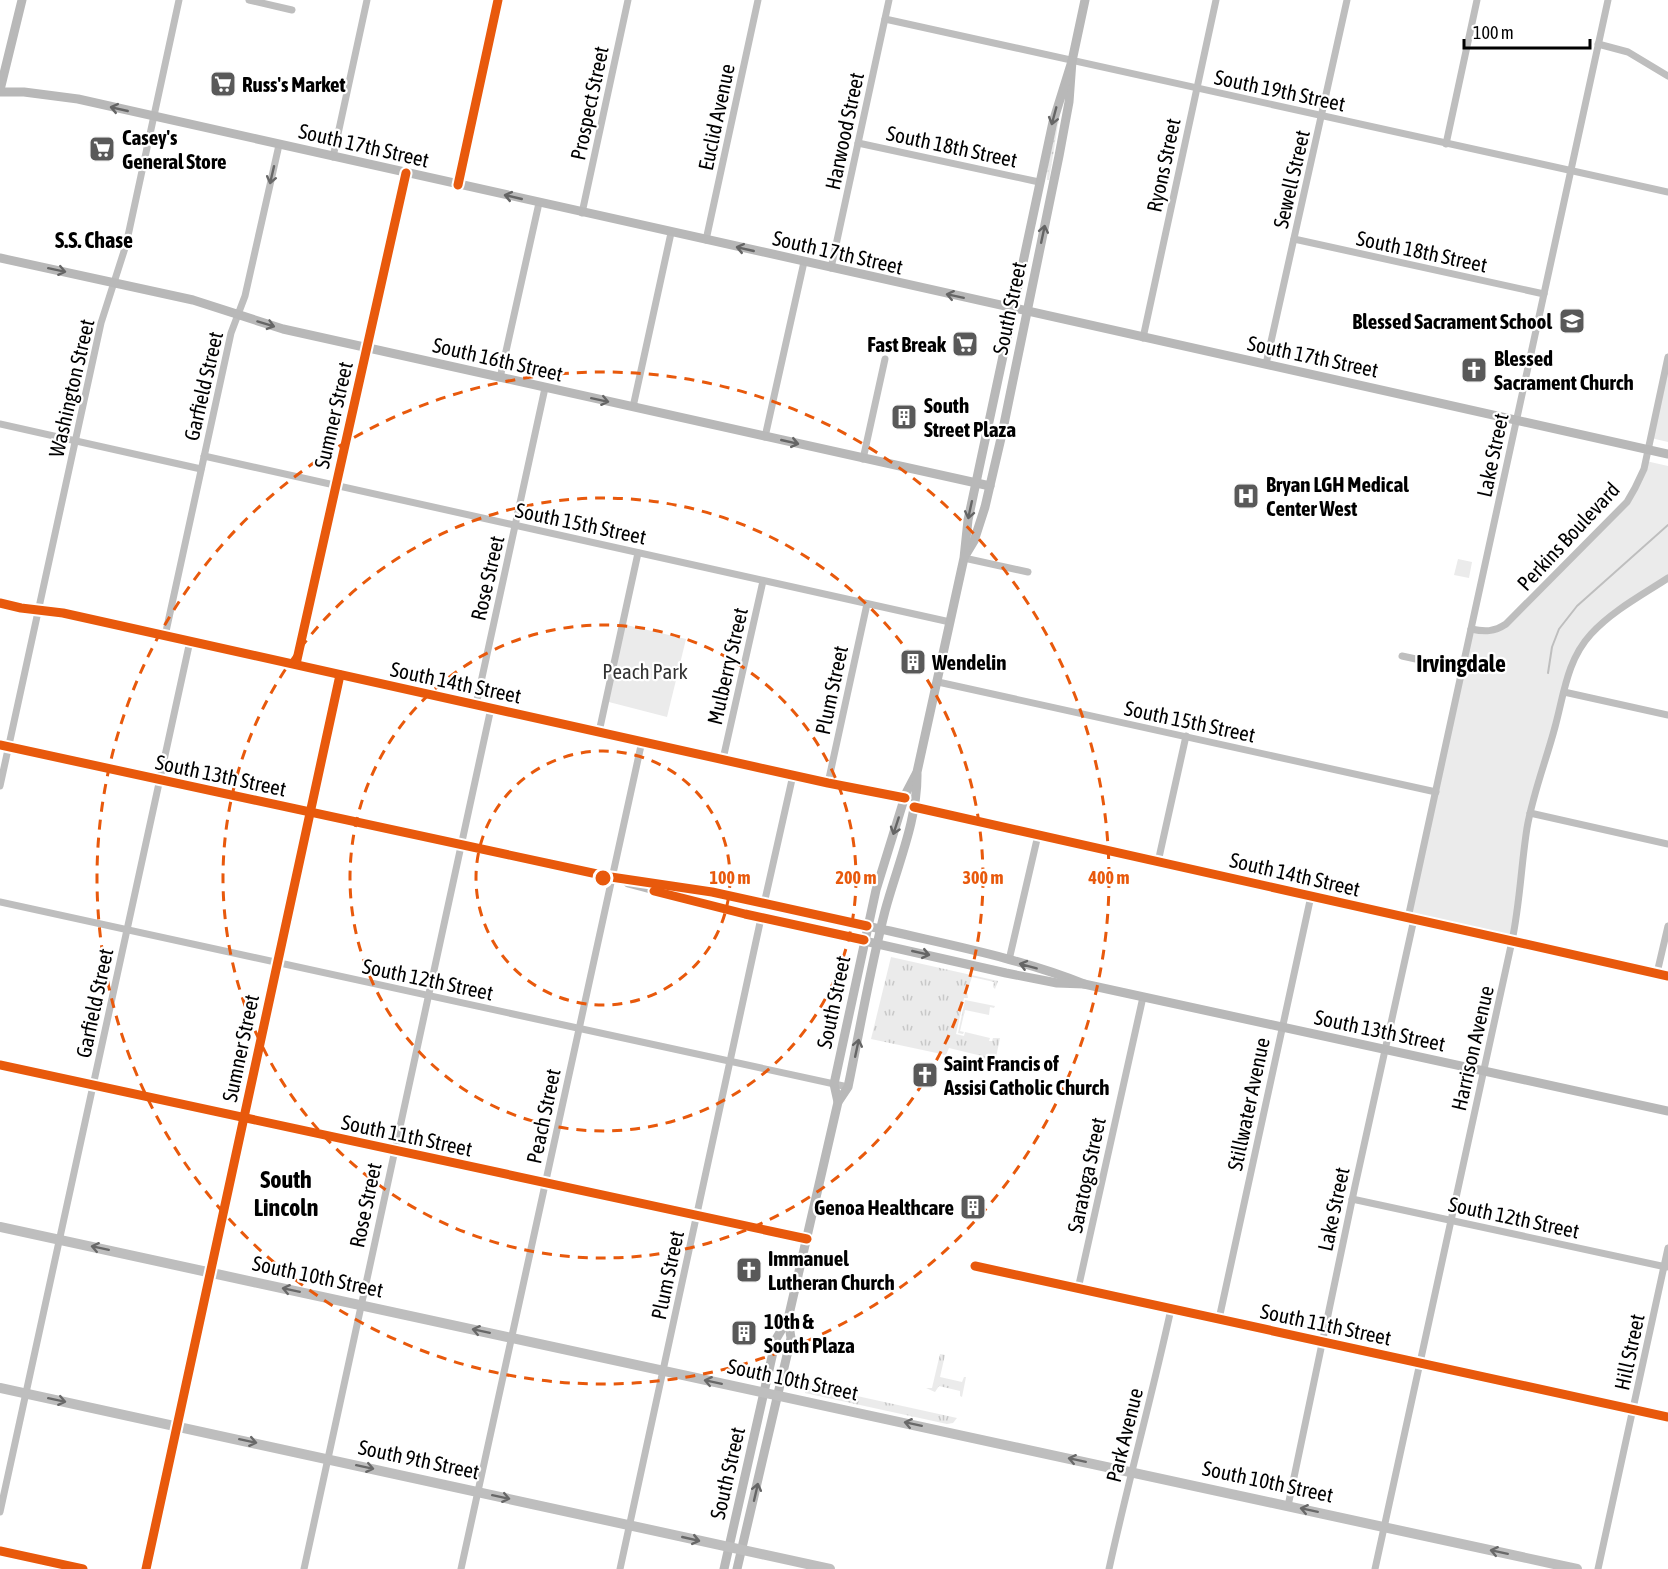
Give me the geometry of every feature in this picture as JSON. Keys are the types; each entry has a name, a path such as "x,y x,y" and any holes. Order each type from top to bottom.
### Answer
{"main road":[{"path":"0,91 22,0"},
{"name":"South Street","path":"724,1569 776,1339 788,1319 838,1102 848,1087 881,930 914,807 917,772 964,558 964,540 975,483 1053,122 1072,61 1085,0"},
{"name":"South Street","path":"964,558 974,541 990,486 1059,156 1069,102 1072,61"},
{"name":"South 17th Street","path":"0,91 42,93 154,117 1668,454"},
{"name":"South 16th Street","path":"0,258 193,300 275,327 990,486"},
{"name":"South 13th Street","path":"4,746 611,877 705,891 867,926 1009,960 1083,984 1668,1111"},
{"name":"South Street","path":"838,1102 834,1084 867,926 882,867 905,798 917,772"},
{"name":"South 13th Street","path":"611,877 638,887 761,918 1037,979 1057,983 1083,984"},
{"name":"South 10th Street","path":"0,1227 1577,1569"},
{"name":"South Street","path":"737,1569 791,1338 788,1319"},
{"name":"South 9th Street","path":"0,1388 830,1569"}],"street":[{"name":"Washington Street","path":"0,786 4,746 39,610 101,323 126,245 179,0"},
{"path":"249,0 292,10"},
{"path":"333,157 367,0"},
{"path":"458,185 498,0"},
{"name":"Prospect Street","path":"582,213 628,0"},
{"name":"Euclid Avenue","path":"706,240 758,0"},
{"name":"Harwood Street","path":"831,268 889,0"},
{"name":"Ryons Street","path":"1143,338 1216,0"},
{"name":"Sewell Street","path":"1266,364 1347,0"},
{"path":"1446,144 1477,0"},
{"name":"Lake Street","path":"1288,1506 1462,669 1608,0"},
{"name":"South 19th Street","path":"885,19 1668,192"},
{"path":"1598,44 1628,52 1668,78"},
{"name":"South 18th Street","path":"858,143 1040,182"},
{"name":"Garfield Street","path":"165,636 231,333 245,296 279,145"},
{"name":"Sumner Street","path":"296,664 406,173"},
{"path":"500,378 539,203"},
{"path":"633,407 671,233"},
{"name":"South 18th Street","path":"1294,239 1544,294"},
{"path":"765,437 804,262"},
{"name":"Perkins Boulevard","path":"1471,629 1490,632 1506,624 1627,502 1640,479 1668,357"},
{"path":"863,459 885,359"},
{"name":"Rose Street","path":"476,705 545,388"},
{"path":"0,424 201,469"},
{"name":"South 15th Street","path":"204,456 950,622"},
{"path":"599,732 638,553"},
{"path":"964,558 1028,572"},
{"name":"Harrison Avenue","path":"1375,1569 1512,941 1530,813 1570,666 1590,635 1607,619 1668,578"},
{"name":"Mulberry Street","path":"723,759 763,581"},
{"name":"South 14th Street","path":"0,603 63,612 828,783 905,798"},
{"name":"Plum Street","path":"828,783 867,604"},
{"name":"Garfield Street","path":"0,1512 190,641"},
{"path":"1402,656 1462,669"},
{"name":"Sumner Street","path":"146,1569 340,675"},
{"name":"South 15th Street","path":"938,682 1436,792"},
{"path":"1564,692 1668,715"},
{"name":"Rose Street","path":"304,1569 491,708"},
{"path":"1158,862 1186,736"},
{"name":"Peach Street","path":"461,1569 642,741"},
{"path":"764,904 793,775"},
{"name":"South 14th Street","path":"914,807 1668,976"},
{"path":"1530,813 1668,844"},
{"path":"1009,960 1038,835"},
{"name":"Stillwater Avenue","path":"1219,1319 1311,896"},
{"name":"South 12th Street","path":"0,902 848,1087"},
{"name":"Plum Street","path":"620,1569 761,918"},
{"path":"1657,973 1668,926"},
{"name":"Saratoga Street","path":"1078,1289 1143,997"},
{"name":"South 11th Street","path":"0,1065 807,1239"},
{"name":"South 12th Street","path":"1352,1199 1666,1267"},
{"name":"Hill Street","path":"1598,1569 1666,1267 1668,1248"},
{"name":"South 11th Street","path":"975,1266 1668,1417"},
{"name":"Park Avenue","path":"1109,1569 1171,1309"},
{"path":"0,1551 83,1569"}],"green space":[{"path":"1060,112 1049,180 1047,180 1048,164"},
{"path":"1668,357 1668,442 1651,438"},
{"path":"1646,461 1668,466 1668,578 1607,619 1579,650 1537,785 1512,941 1408,918 1471,629 1498,630 1627,502"},
{"path":"1458,559 1472,562 1469,578 1454,575"},
{"name":"Peach Park","path":"622,624 686,639 667,717 605,701"},
{"path":"891,957 998,981 995,989 994,982 972,977 967,992 968,998 964,998 956,1034 964,1036 965,1032 990,1038 989,1041 993,1038 1000,1038 995,1062 981,1063 982,1056 949,1048 946,1055 871,1039"},
{"path":"965,1000 995,1006 990,1007 989,1015 965,1010 960,1031 964,1032 963,1034 958,1033"},
{"path":"940,1354 945,1355 940,1377 962,1382 966,1377 962,1397 960,1391 939,1386 935,1392 926,1388 932,1388"},
{"path":"807,1385 957,1418 953,1423 947,1424 805,1393"}],"waterway":[{"path":"1548,673 1552,647 1559,629 1577,606 1668,525"}],"cycle path":[{"path":"458,185 498,0"},
{"path":"296,664 406,173"},
{"path":"0,603 63,613 828,783 905,798"},
{"path":"146,1569 340,675"},
{"path":"0,745 611,877 712,892 867,926"},
{"path":"914,807 1668,976"},
{"path":"654,891 864,940"},
{"path":"0,1065 807,1239"},
{"path":"975,1266 1668,1417"},
{"path":"0,1551 83,1569"}],"place":[{"name":"Russ's Market","path":"223,84"},
{"name":"Casey's General Store","path":"102,149"},
{"name":"Blessed Sacrament School","path":"1572,321"},
{"name":"Fast Break","path":"965,344"},
{"name":"Blessed Sacrament Church","path":"1474,370"},
{"name":"South Street Plaza","path":"904,417"},
{"name":"Bryan LGH Medical Center West","path":"1246,496"},
{"name":"Wendelin","path":"913,662"},
{"name":"Saint Francis of Assisi Catholic Church","path":"925,1075"},
{"name":"Genoa Healthcare","path":"973,1207"},
{"name":"Immanuel Lutheran Church","path":"749,1270"},
{"name":"10th & South Plaza","path":"744,1333"}],"district":[{"name":"S.S. Chase","path":"94,240"},
{"name":"Irvingdale","path":"1461,663"},
{"name":"South Lincoln","path":"286,1193"}]}
